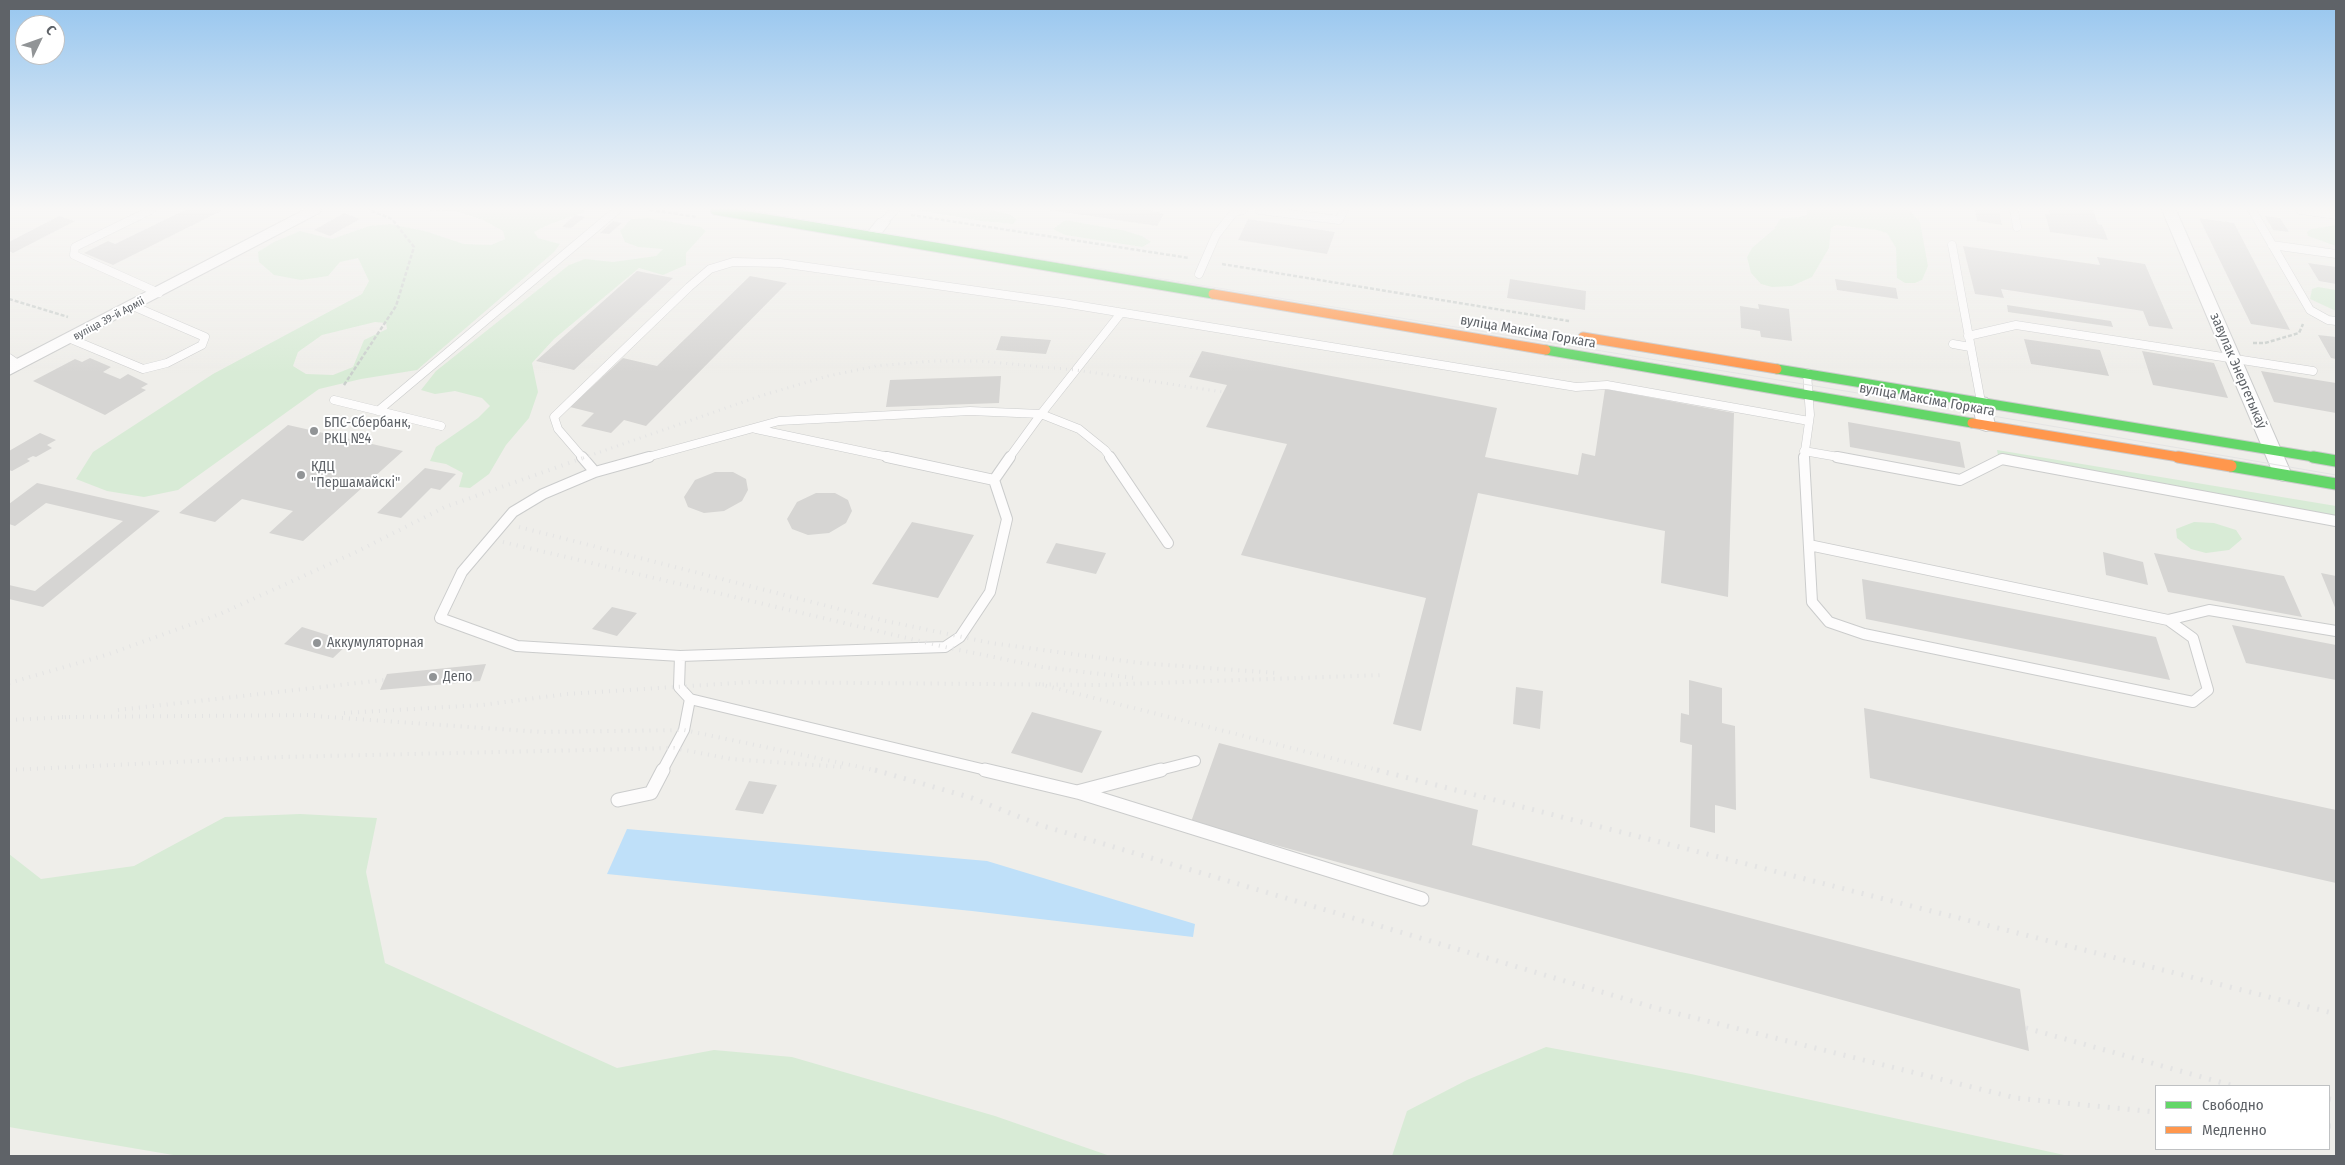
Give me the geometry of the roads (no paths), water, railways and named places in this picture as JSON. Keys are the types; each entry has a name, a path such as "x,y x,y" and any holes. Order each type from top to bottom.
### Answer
{"main road":[{"name":"вуліца Максіма Горкага","path":"1092,264 1809,394 2336,484"},
{"name":"вуліца Максіма Горкага","path":"1574,335 2336,461"}],"street":[{"name":"вуліца 39-й Арміі","path":"12,364 71,339 212,264"},
{"name":"завулак Энергетыкаў","path":"2191,264 2283,475"},
{"path":"1981,402 1986,425"}],"lane":[{"path":"97,264 159,293"},
{"path":"378,411 552,264"},
{"path":"595,472 558,429 554,417 689,287 710,270 726,264"},
{"path":"789,264 1121,313 1576,387 1607,385 1809,421"},
{"path":"1199,274 1203,264"},
{"path":"1955,264 1981,402"},
{"path":"2283,264 2310,310 2328,320 2336,321"},
{"path":"71,339 143,369 167,364 202,345 205,337 134,306"},
{"path":"994,480 1041,414 1121,313"},
{"path":"1968,336 2016,325 2228,350 2312,370"},
{"path":"1953,344 1970,347"},
{"path":"1807,373 1809,421 1804,451 1812,602 1829,622 1864,634 2193,702 2208,690 2193,638 2168,620 1809,545"},
{"path":"334,400 441,426"},
{"path":"994,480 1006,519 990,592 960,637 945,647 680,656 517,646 440,618 462,572 513,512 543,494 595,472 779,421 970,412 1041,414 1079,429 1105,450 1168,542"},
{"path":"753,428 994,480"},
{"path":"1804,451 1960,480 2002,459 2336,521"},
{"path":"2168,620 2209,610 2336,631"},
{"path":"680,656 679,687 690,699 1077,792 1422,898"},
{"path":"618,800 651,793 684,730 690,699"},
{"path":"1077,792 1195,761"}],"water":[{"path":"627,829 987,861 1195,924 1193,937 972,911 607,874"}],"tram line":[{"path":"1074,264 1888,398 2336,475"}],"railway":[{"path":"583,458 760,396 828,376 876,366 933,361 980,361 1076,370 1223,392"},
{"path":"9,683 106,655 220,614 356,552 445,507 586,457"},
{"path":"519,527 886,621 991,643 1140,663 1276,673"},
{"path":"503,542 945,647 1042,667 1135,678"},
{"path":"1041,684 1101,685 1383,675"},
{"path":"118,710 384,680"},
{"path":"344,713 482,705 567,694 751,682 1041,684"},
{"path":"1041,684 1382,771"},
{"path":"62,717 319,715"},
{"path":"314,716 541,732 684,730 877,771"},
{"path":"9,720 69,717"},
{"path":"9,770 281,757 674,748 731,759 842,767"},
{"path":"1377,770 2336,1014"},
{"path":"877,771 972,798 1040,825 1659,1009 2016,1098 2155,1112"},
{"path":"2026,1028 2230,1085"},
{"path":"2330,1099 2336,1100"},
{"path":"2330,1126 2336,1126"}],"place":[{"name":"БПС-Сбербанк, РКЦ №4","path":"314,431"},
{"name":"КДЦ \"Першамайскі\"","path":"301,475"},
{"name":"Аккумуляторная","path":"317,643"},
{"name":"Депо","path":"433,677"}]}
